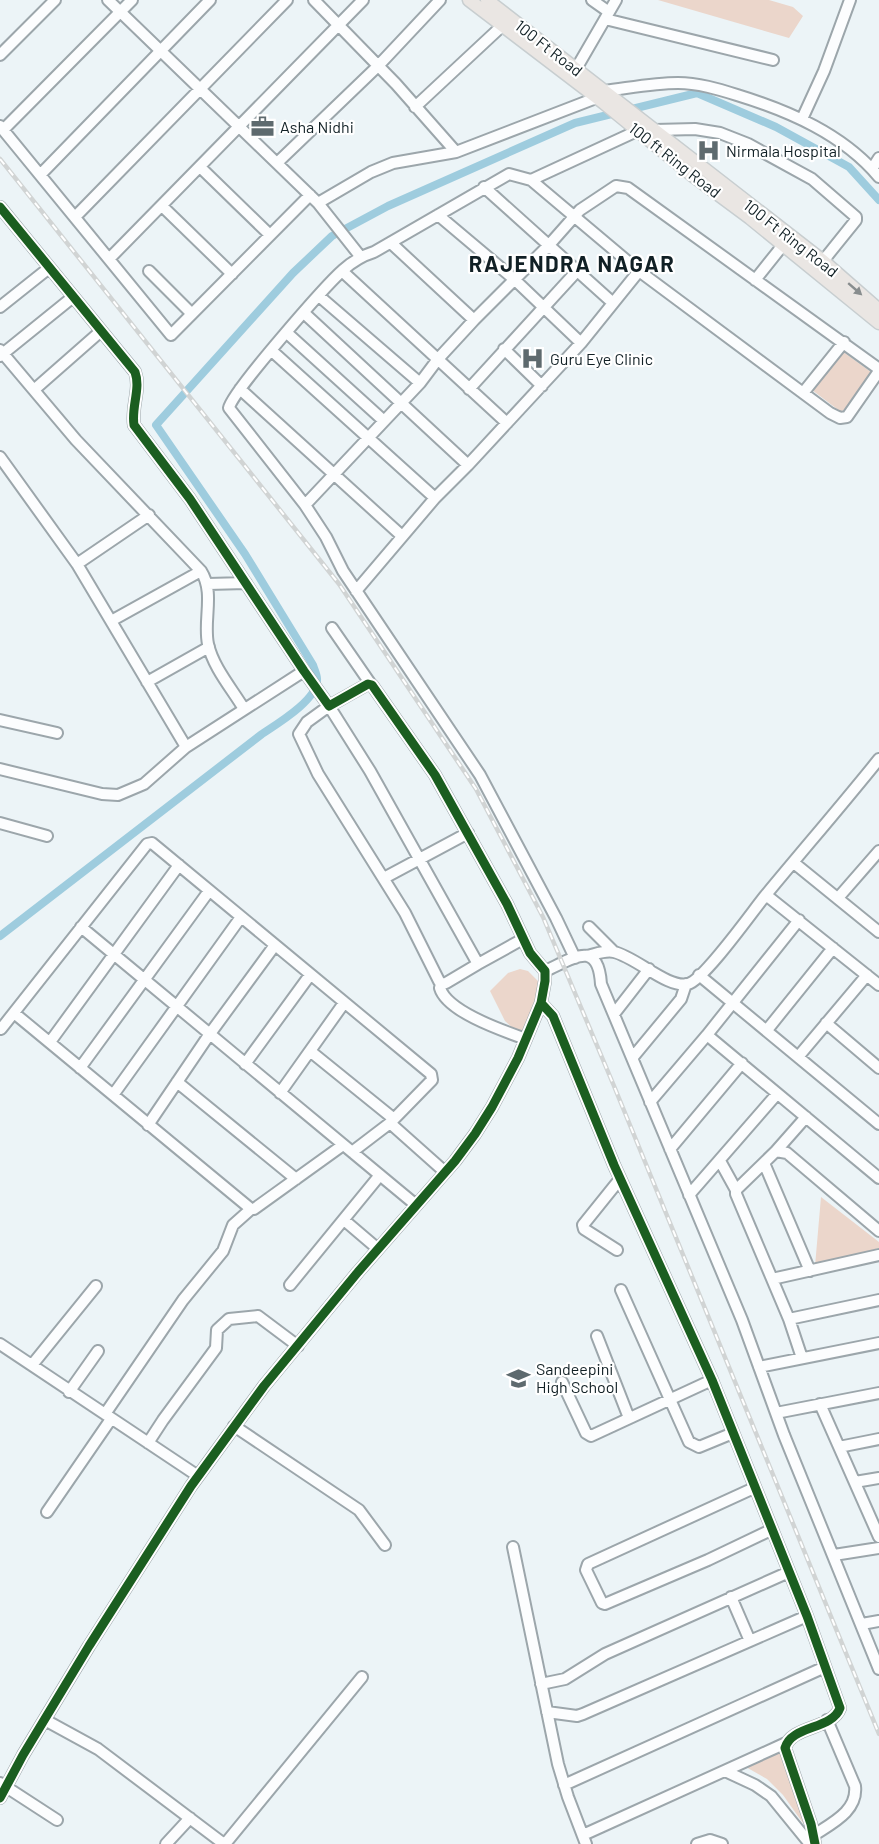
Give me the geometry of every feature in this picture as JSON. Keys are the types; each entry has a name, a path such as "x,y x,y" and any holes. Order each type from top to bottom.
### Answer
{"main road":[{"path":"469,0 642,127"},
{"name":"100 Ft Road","path":"486,0 576,69 604,97"},
{"name":"100 ft Ring Road","path":"642,127 879,323"},
{"name":"100 Ft Ring Road","path":"642,127 823,261 879,310"}],"street":[{"path":"0,55 55,0"},
{"path":"108,0 318,203 360,256"},
{"path":"132,0 2,128 171,335 310,195"},
{"path":"40,175 210,0"},
{"path":"75,217 287,0"},
{"path":"314,0 456,152"},
{"path":"109,259 363,0"},
{"path":"276,163 378,66 440,0"},
{"path":"592,0 607,15 773,60"},
{"path":"576,69 616,0"},
{"path":"802,119 824,71 850,0"},
{"path":"416,107 503,25"},
{"path":"318,203 371,172 393,163 456,152 604,97 679,83 709,86 758,101 802,119 848,147 876,173"},
{"path":"531,180 642,127 695,129 720,133 748,144 812,179 856,217 856,220 823,261"},
{"path":"876,173 879,158"},
{"path":"200,167 270,235"},
{"path":"305,505 420,383 438,359 474,320 549,245 574,216 616,186 628,188 844,342 879,370 847,417 840,418 830,413 639,271 574,216 531,180 509,174 391,243 360,256 342,271 319,296 230,403 230,410 305,505 327,537 343,571 480,776 575,958"},
{"path":"484,187 614,303"},
{"path":"162,206 232,274"},
{"path":"0,207 135,372 137,377 134,425 190,499 329,706 365,763 478,964"},
{"path":"438,215 514,279 581,344"},
{"path":"391,243 474,320"},
{"path":"755,280 783,245"},
{"path":"0,307 50,268"},
{"path":"148,271 192,314"},
{"path":"342,271 507,423"},
{"path":"469,389 578,271"},
{"path":"356,591 435,498 581,344 639,271"},
{"path":"319,296 420,383"},
{"path":"73,297 1,353 35,389 76,440 201,571 208,584 207,635 209,647 244,709"},
{"path":"304,313 468,465"},
{"path":"35,389 101,331"},
{"path":"287,333 384,421"},
{"path":"803,393 844,342"},
{"path":"504,349 542,386"},
{"path":"272,351 435,498"},
{"path":"240,389 402,536"},
{"path":"0,457 77,564 186,747"},
{"path":"77,564 149,515"},
{"path":"111,621 201,571"},
{"path":"208,584 246,583"},
{"path":"0,1798 3,1785 115,1604 198,1476 234,1426 298,1346 475,1134 492,1107 541,1003 545,971 530,953 507,904 435,776 332,628"},
{"path":"147,682 209,647"},
{"path":"0,769 79,789 118,795 144,784 186,747 304,671"},
{"path":"370,683 329,706 307,722 299,734 318,774 405,913 441,984 440,988 444,997 464,1012 498,1029 526,1039"},
{"path":"0,720 57,734"},
{"path":"589,927 613,951 630,958 671,982 691,984 795,863 879,759"},
{"path":"0,823 47,836"},
{"path":"384,878 468,833"},
{"path":"2,1029 147,844 152,843 433,1077 392,1121 296,1179 251,1209 233,1225 223,1251 183,1300 47,1512"},
{"path":"838,898 879,850"},
{"path":"795,863 879,932"},
{"path":"50,1042 178,865"},
{"path":"80,1068 210,891"},
{"path":"766,894 879,986"},
{"path":"113,1095 241,917"},
{"path":"650,1102 799,920"},
{"path":"81,927 416,1205"},
{"path":"441,984 523,939"},
{"path":"148,1125 209,1035 275,945"},
{"path":"767,1030 833,948"},
{"path":"587,956 613,951"},
{"path":"545,971 582,955 592,957 600,967 601,984 742,1320 776,1413 878,1666"},
{"path":"614,1014 649,969"},
{"path":"245,1064 310,975"},
{"path":"699,975 878,1122"},
{"path":"798,1057 867,975"},
{"path":"633,1058 681,999 686,984"},
{"path":"280,1093 344,1003"},
{"path":"513,1547 564,1785 585,1840 786,1743 789,1739 835,1716 840,1708 807,1616 712,1380 620,1179 553,1016 541,1003"},
{"path":"14,1012 251,1209"},
{"path":"826,1023 878,1065"},
{"path":"707,1035 879,1178"},
{"path":"310,1051 392,1121 445,1172"},
{"path":"670,1149 742,1063"},
{"path":"177,1082 296,1179"},
{"path":"689,1195 777,1094"},
{"path":"736,1190 807,1118"},
{"path":"776,1151 787,1153 879,1231"},
{"path":"720,1161 736,1190 789,1319 802,1358"},
{"path":"764,1163 810,1271"},
{"path":"290,1285 380,1175"},
{"path":"617,1250 584,1229 583,1225 620,1179"},
{"path":"344,1220 378,1249"},
{"path":"772,1279 879,1255"},
{"path":"32,1365 96,1286"},
{"path":"621,1290 689,1442 696,1447 733,1433"},
{"path":"789,1319 879,1299"},
{"path":"148,1443 216,1348 216,1333 224,1322 229,1319 258,1316 298,1346"},
{"path":"597,1336 629,1418"},
{"path":"759,1367 879,1343"},
{"path":"0,1344 198,1476"},
{"path":"69,1392 98,1351"},
{"path":"562,1382 588,1435 591,1436 712,1380"},
{"path":"776,1413 879,1393"},
{"path":"820,1404 855,1482 873,1509 879,1537"},
{"path":"234,1426 358,1510 385,1545"},
{"path":"839,1448 879,1439"},
{"path":"855,1482 879,1478"},
{"path":"754,1488 588,1564 586,1570 605,1604 771,1530"},
{"path":"834,1555 879,1548"},
{"path":"541,1684 565,1679 605,1654 789,1572"},
{"path":"731,1597 750,1641"},
{"path":"547,1712 577,1716 584,1714 807,1616"},
{"path":"862,1624 879,1621"},
{"path":"564,1785 825,1666"},
{"path":"45,1720 98,1749 224,1844 362,1677"},
{"path":"813,1841 845,1814 856,1792 827,1720"},
{"path":"786,1743 785,1752 813,1841"},
{"path":"724,1771 755,1785 771,1796 813,1841"},
{"path":"3,1785 57,1820"},
{"path":"166,1844 190,1818"},
{"path":"697,1844 710,1840 722,1844"}],"shaded area":[{"path":"658,0 769,0 793,7 803,16 789,38"},
{"path":"842,351 871,372 841,412 812,390"},
{"path":"520,969 528,971 538,981 533,1009 521,1035 505,1021 490,991 508,973"},
{"path":"821,1197 879,1242 879,1248 815,1266"},
{"path":"778,1742 811,1824 805,1826 783,1795 767,1779 737,1762"}],"waterway":[{"path":"0,936 296,710 316,687 317,677 313,665 245,554 156,425 293,273 332,236 388,206 575,123 697,93 776,127 849,167 879,200"}],"railway":[{"path":"0,159 339,584 476,789 543,917 879,1734"}],"cycle path":[{"path":"0,207 135,372 137,385 134,425 190,499 329,706 368,684 372,685 435,775 507,904 530,953 545,971 541,1003 518,1058 475,1134 455,1161 358,1272 264,1386 191,1486 89,1646 23,1755 0,1798"},
{"path":"541,1003 553,1016 614,1165 712,1380 807,1616 840,1708 829,1720 795,1735 785,1748 811,1824 815,1844"}],"place":[{"name":"Asha Nidhi","path":"262,127"},
{"name":"Nirmala Hospital","path":"708,151"},
{"name":"Guru Eye Clinic","path":"532,359"},
{"name":"Sandeepini High School","path":"518,1378"}],"district":[{"name":"RAJENDRA NAGAR","path":"572,264"}]}
